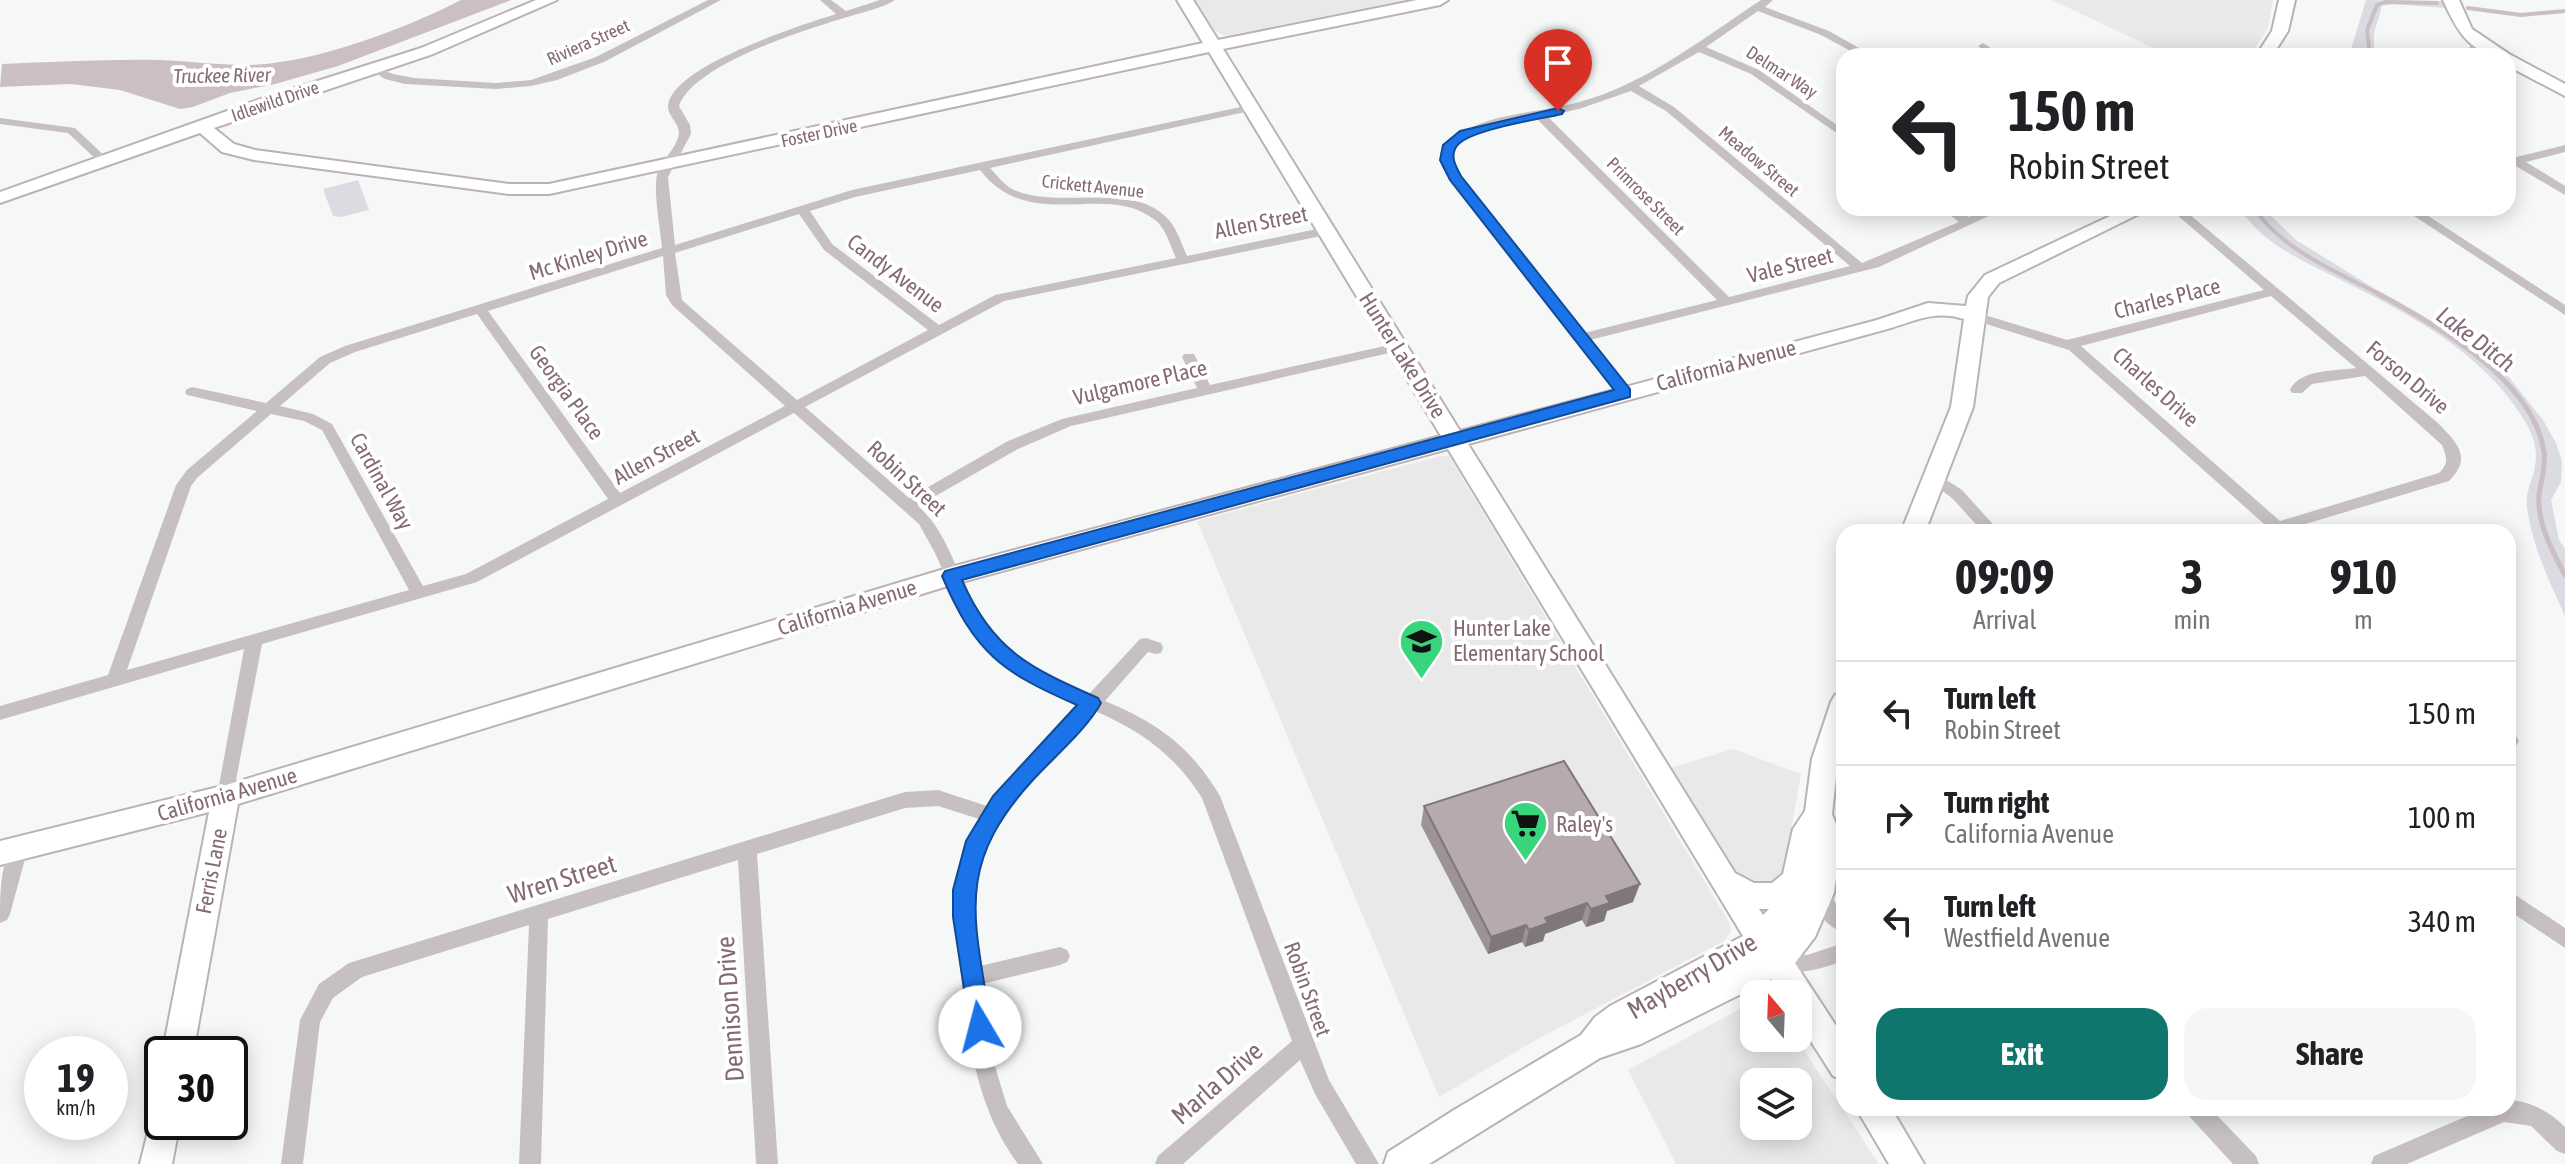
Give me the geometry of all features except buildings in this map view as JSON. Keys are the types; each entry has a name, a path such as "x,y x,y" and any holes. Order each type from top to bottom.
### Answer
{"street":[{"name":"Idlewild Drive","path":"0,198 427,51 549,0"},
{"name":"Riviera Street","path":"374,69 386,77 408,80 497,86 543,81 571,72 716,0"},
{"path":"825,0 845,15"},
{"path":"666,166 685,136 684,123 675,115 674,104 687,83 744,51 890,0"},
{"name":"Hunter Lake Drive","path":"1185,0 1725,882 1789,980"},
{"name":"Foster Drive","path":"202,126 218,143 240,152 509,189 569,187 1214,46 1440,0"},
{"path":"2269,48 2280,31 2287,0"},
{"path":"2451,0 2475,48"},
{"path":"1624,393 1455,177 1446,160 1450,145 1464,133 1595,102 1632,87 1762,4 1853,48"},
{"name":"Delmar Way","path":"1697,47 1755,72 1836,129"},
{"path":"2516,63 2565,91"},
{"name":"Meadow Street","path":"1632,87 1670,109 1860,268"},
{"name":"Mc Kinley Drive","path":"115,680 184,485 313,367 340,352 852,194 1250,108"},
{"name":"Primrose Street","path":"1540,115 1727,302"},
{"path":"0,121 71,130 104,161"},
{"path":"2516,161 2565,148"},
{"path":"2516,164 2565,191"},
{"name":"Robin Street","path":"666,166 662,177 673,295 677,302 908,505 936,537 968,615 997,651 1039,680 1140,725 1163,740 1201,778 1220,815 1322,1087 1368,1164"},
{"name":"Crickett Avenue","path":"983,166 1001,187 1018,195 1129,205 1151,211 1165,223 1183,260"},
{"name":"Candy Avenue","path":"802,209 828,247 938,331"},
{"path":"1959,216 1968,222"},
{"name":"Vale Street","path":"1582,338 1860,268 1982,216"},
{"path":"1916,524 1962,407 1975,316 1982,290 2006,271 2120,216"},
{"name":"Forson Drive","path":"2185,216 2441,434 2453,452 2454,467 2444,477 2300,524"},
{"path":"2420,216 2565,311"},
{"name":"Allen Street","path":"0,713 471,578 1011,294 1326,231"},
{"name":"Charles Place","path":"2070,344 2275,291"},
{"name":"California Avenue","path":"10,851 226,796 951,576 1456,441 1474,432 1884,324 1930,307 1951,307 1975,316"},
{"name":"Georgia Place","path":"480,309 618,501"},
{"name":"Charles Drive","path":"1975,316 2070,344 2274,524"},
{"name":"Vulgamore Place","path":"908,505 1013,445 1067,422 1398,347"},
{"path":"1189,357 1205,389"},
{"path":"2297,390 2308,380 2365,371"},
{"name":"Cardinal Way","path":"192,392 308,417 327,427 420,594"},
{"path":"1934,477 1957,494 1985,524"},
{"name":"Ferris Lane","path":"180,1036 254,641"},
{"path":"1032,1164 1010,1136 996,1108 987,1076 964,917 964,890 976,841 990,815 1146,644 1155,648"},
{"name":"Mayberry Drive","path":"1400,1164 1465,1121 1593,1045 1630,1034 1769,949 1786,911 1808,888 1827,838 1818,815 1825,759 1836,726"},
{"name":"Wren Street","path":"292,1164 310,1020 326,991 356,970 921,798 955,802 990,815"},
{"name":"Dennison Drive","path":"747,850 767,1164"},
{"path":"0,914 10,851"},
{"path":"1725,882 1743,895 1759,898 1808,888 1836,920"},
{"path":"2516,905 2565,939"},
{"path":"530,1164 539,913"},
{"path":"1769,949 1807,964 1836,955"},
{"path":"973,977 1060,956"},
{"name":"Hunter Lake Drive","path":"1812,1016 1836,1053"},
{"name":"Marla Drive","path":"1166,1164 1304,1044"},
{"path":"2516,1112 2525,1112 2548,1125 2565,1143"},
{"path":"1877,1116 1908,1164"},
{"path":"2203,1116 2248,1164"},
{"path":"2382,1164 2489,1116"},
{"path":"156,1164 161,1140"}],"shaded area":[{"path":"1195,0 1408,0 1225,36 1215,31"},
{"path":"2052,0 2273,0 2268,28 2255,48 2153,48"},
{"path":"2366,0 2443,1 2446,8 2382,6 2374,33 2374,48 2351,48"},
{"path":"358,180 369,210 333,216 323,189"},
{"path":"2246,216 2271,216 2296,240 2500,366 2543,420 2562,461 2561,482 2551,500 2559,540 2565,549 2565,616 2542,563 2529,521 2528,491 2536,458 2532,436 2517,409 2482,368 2439,334 2300,259 2273,242"},
{"path":"1449,456 1729,922 1731,931 1724,941 1536,1040 1439,1097 1197,521"},
{"path":"1733,749 1801,774 1782,880 1764,892 1737,876 1670,768"},
{"path":"1740,1009 1740,1052 1805,1052 1836,1099 1836,1116 1847,1116 1879,1164 1676,1164 1628,1070"}],"water":[{"name":"Truckee River","path":"461,0 511,0 338,66 230,93 193,107 180,109 120,90 71,84 0,87 2,64 140,60 246,65 298,59 385,33"}],"waterway":[{"name":"Lake Ditch","path":"2369,48 2367,30 2377,5 2385,2 2437,3"},
{"name":"Lake Ditch","path":"2468,8 2521,15 2565,11"},
{"name":"Lake Ditch","path":"2260,216 2295,248 2381,295"},
{"name":"Lake Ditch","path":"2377,293 2453,338 2502,378 2522,401 2536,426 2544,452 2539,495 2543,526 2565,575"}],"place":[{"name":"Hunter Lake Elementary School","path":"1422,680"},
{"name":"Raley's","path":"1525,863"}],"route":[{"path":"980,1027 964,917 964,890 976,841 1000,802 1091,703 1039,680 997,651 968,615 951,576 1624,393 1455,177 1446,160 1450,145 1464,133 1558,111"}]}
